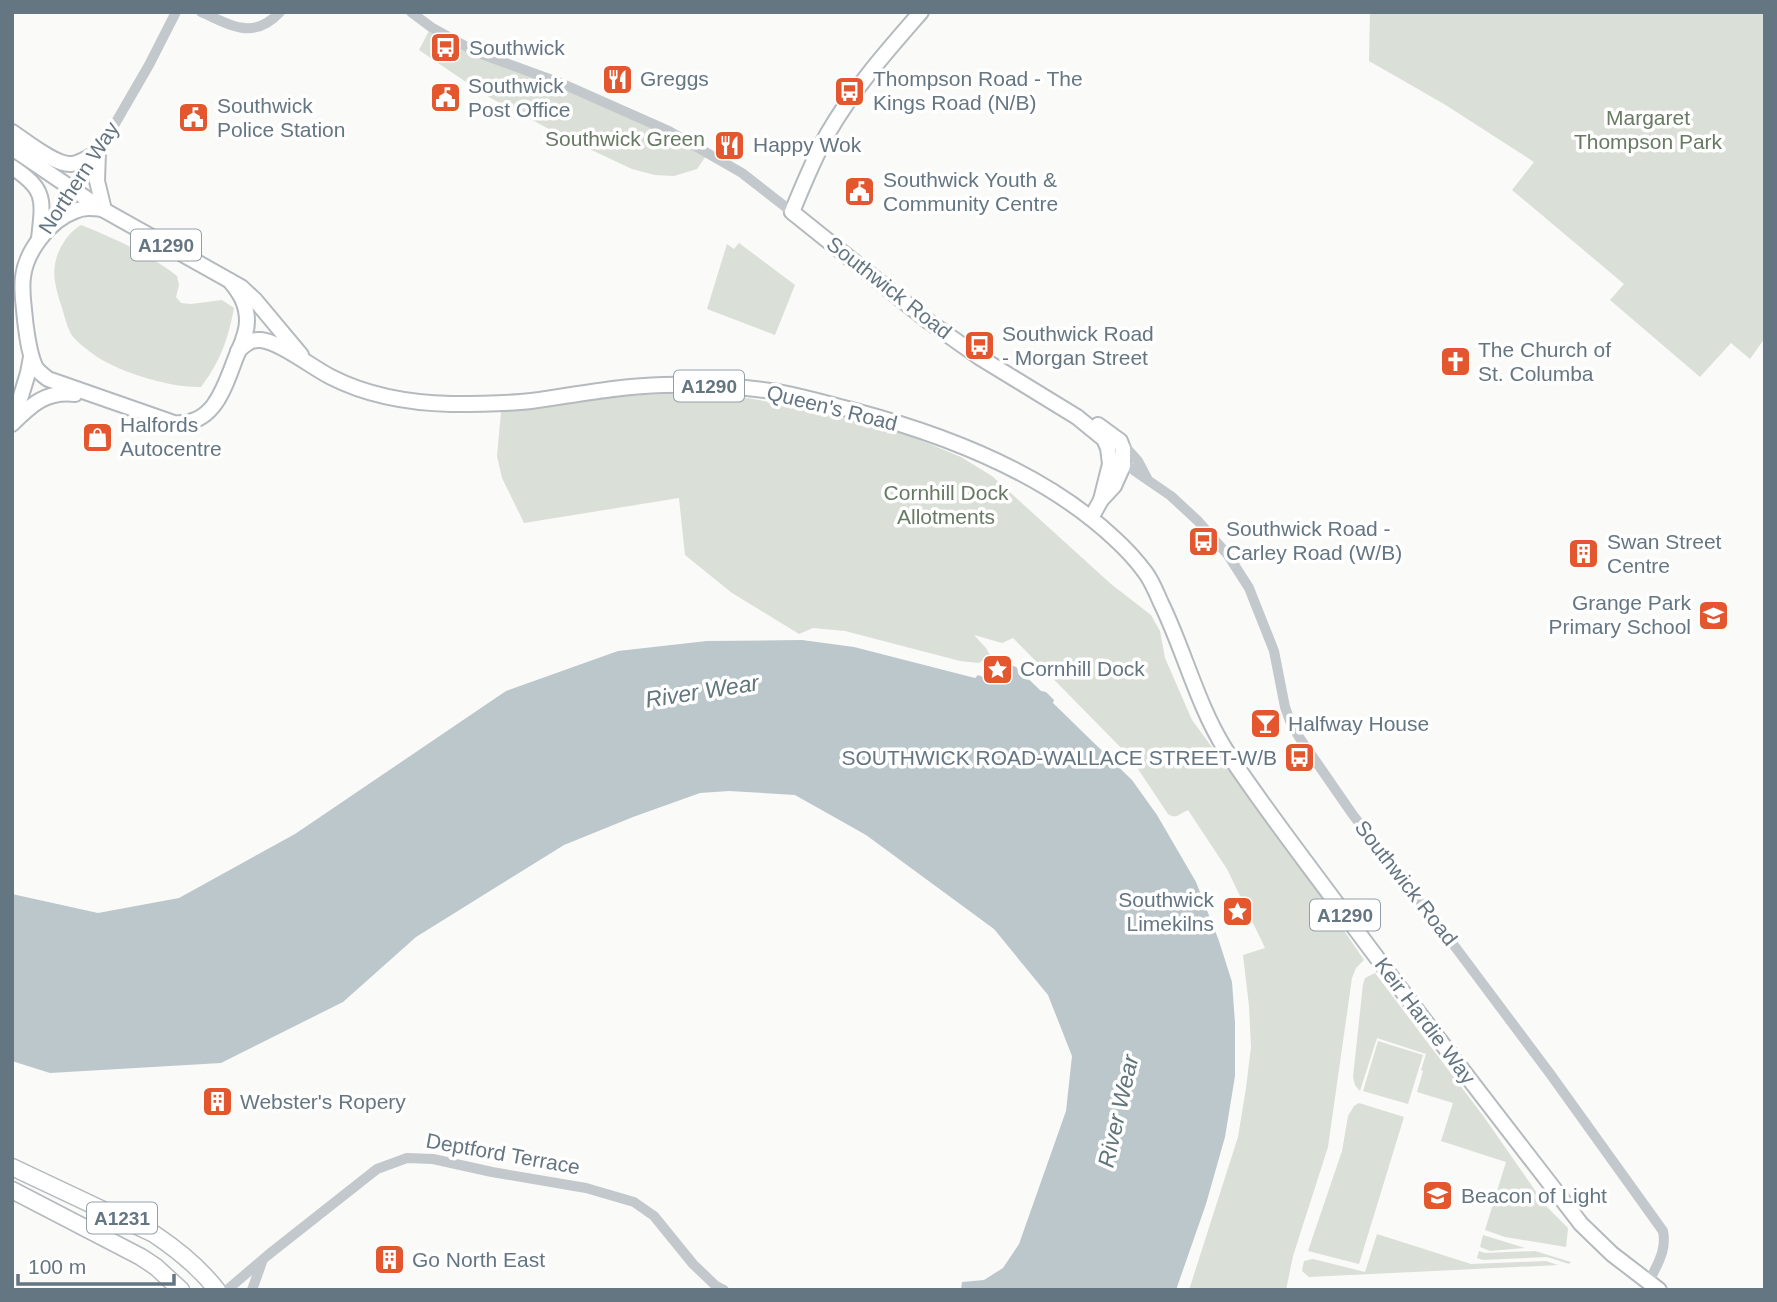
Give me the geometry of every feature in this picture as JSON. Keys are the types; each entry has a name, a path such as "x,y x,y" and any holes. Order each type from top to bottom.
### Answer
{"highway":[{"name":"A1231","path":"12,1167 154,1234 176,1248 217,1290"},
{"name":"A1231","path":"12,1190 141,1257 181,1290"}],"main road":[{"path":"792,212 819,150 843,109 869,72 921,12"},
{"path":"12,132 51,158 63,162 72,164 97,152 97,181 103,209 85,208 73,211 39,239"},
{"name":"A1290","path":"12,148 103,209 241,287 309,363"},
{"path":"12,167 39,190 42,198 39,239"},
{"name":"Southwick Road","path":"792,212 928,321 979,357 1077,417"},
{"name":"Northern Way","path":"39,239 27,260 23,282 31,354 37,369 48,379 91,395"},
{"path":"12,423 41,399 63,393 91,395 174,423 184,424 205,414 214,406 223,391 245,335 245,305 230,281"},
{"name":"A1290","path":"238,351 244,344 262,340 309,363"},
{"name":"Northern Way","path":"12,423 28,373 31,354"},
{"name":"Queen's Road","path":"309,363 339,381 379,396 445,404 527,401 661,385 732,386 778,392 893,421 970,450 1035,482 1091,518"},
{"path":"1077,417 1104,439 1108,448 1110,464 1101,500"},
{"path":"1077,417 1097,424 1120,441 1123,461 1122,471 1114,486 1101,500 1091,518"},
{"name":"Keir Hardie Way","path":"1091,518 1131,555 1147,575 1170,621 1219,738 1262,803 1412,1006 1581,1224 1612,1254 1654,1286"}],"street":[{"name":"Northern Way","path":"39,239 71,187 97,152 149,65 176,12"},
{"path":"201,12 245,29 259,27 281,12"},
{"name":"Southwick Road","path":"411,12 431,27 476,52 563,84 669,131 742,173 792,212"},
{"name":"Southwick Road","path":"1104,439 1123,461 1171,496 1228,555 1249,588 1269,639 1285,707 1298,737 1353,815 1551,1075 1663,1231 1664,1249 1654,1286"},
{"name":"Southwick Road","path":"1120,441 1138,461 1149,481"},
{"name":"Deptford Terrace","path":"228,1290 377,1168 407,1158 433,1159 586,1188 634,1202 654,1216 693,1264 724,1290"},
{"path":"252,1290 265,1257"}],"green space":[{"name":"Margaret Thompson Park","path":"1370,12 1765,12 1765,338 1750,359 1731,343 1700,377 1610,300 1624,284 1512,190 1534,162 1444,104 1369,61"},
{"name":"Southwick Green","path":"431,27 708,153 697,169 674,176 655,175 632,169 485,95 419,50"},
{"path":"81,225 131,247 177,276 179,285 176,297 181,303 222,300 234,308 222,350 201,387 174,385 142,377 112,365 81,345 71,335 56,288 54,272 64,242"},
{"path":"739,243 795,285 775,335 707,309 727,244 734,249"},
{"name":"Cornhill Dock Allotments","path":"662,393 742,397 830,413 908,435 961,457 992,476 1111,584 1151,615 1160,631 1165,658 1192,720 1307,876 1364,960 1356,968 1352,978 1328,1147 1293,1256 1286,1290 1189,1290 1238,1137 1246,1088 1251,1047 1243,955 1265,948 1227,869 1188,810 1176,816 1168,814 1130,757 1013,638 1002,643 974,635 990,655 979,663 960,661 845,631 813,628 799,634 732,593 685,555 679,498 524,523 502,478 497,456 501,412"},
{"path":"1375,973 1484,1117 1546,1206 1567,1227 1566,1247 1505,1237 1485,1230 1506,1162 1441,1141 1453,1103 1417,1092 1426,1054 1377,1038 1360,1091 1355,1085 1353,1077 1363,984 1365,978"},
{"path":"1378,1041 1423,1055 1408,1104 1363,1091"},
{"path":"1359,1103 1404,1117 1359,1264 1308,1251 1342,1151 1348,1116"},
{"path":"1377,1234 1471,1264 1546,1261 1558,1265 1309,1277 1302,1271 1304,1261 1313,1259 1365,1272"},
{"path":"1483,1235 1525,1248 1490,1251 1480,1247"},
{"path":"1479,1251 1535,1251 1571,1262 1569,1264 1547,1257 1483,1260 1477,1258"}],"water":[{"name":"River Wear","path":"802,640 854,647 975,678 978,675 988,679 1011,665 1016,667 1041,691 1046,692 1054,700 1053,703 1132,780 1157,815 1196,882 1232,982 1235,1076 1225,1137 1206,1204 1176,1290 961,1290 962,1282 984,1280 1003,1268 1019,1244 1066,1111 1072,1056 1048,995 994,929 866,835 795,795 729,791 700,793 564,845 416,937 343,1002 221,1063 50,1073 12,1061 12,894 98,913 179,898 295,834 506,691 618,651 707,641"}],"place":[{"name":"Southwick","path":"446,48"},
{"name":"Greggs","path":"617,79"},
{"name":"Thompson Road - The Kings Road (N/B)","path":"850,91"},
{"name":"Southwick Post Office","path":"445,98"},
{"name":"Southwick Police Station","path":"194,118"},
{"name":"Happy Wok","path":"730,145"},
{"name":"Southwick Youth & Community Centre","path":"860,192"},
{"name":"Southwick Road - Morgan Street","path":"979,346"},
{"name":"The Church of St. Columba","path":"1455,362"},
{"name":"Halfords Autocentre","path":"97,437"},
{"name":"Southwick Road - Carley Road (W/B)","path":"1203,541"},
{"name":"Swan Street Centre","path":"1584,554"},
{"name":"Grange Park Primary School","path":"1714,615"},
{"name":"Cornhill Dock","path":"997,669"},
{"name":"Halfway House","path":"1265,724"},
{"name":"SOUTHWICK ROAD-WALLACE STREET-W/B","path":"1300,758"},
{"name":"Southwick Limekilns","path":"1237,912"},
{"name":"Webster's Ropery","path":"217,1102"},
{"name":"Beacon of Light","path":"1438,1196"},
{"name":"Go North East","path":"389,1260"}]}
